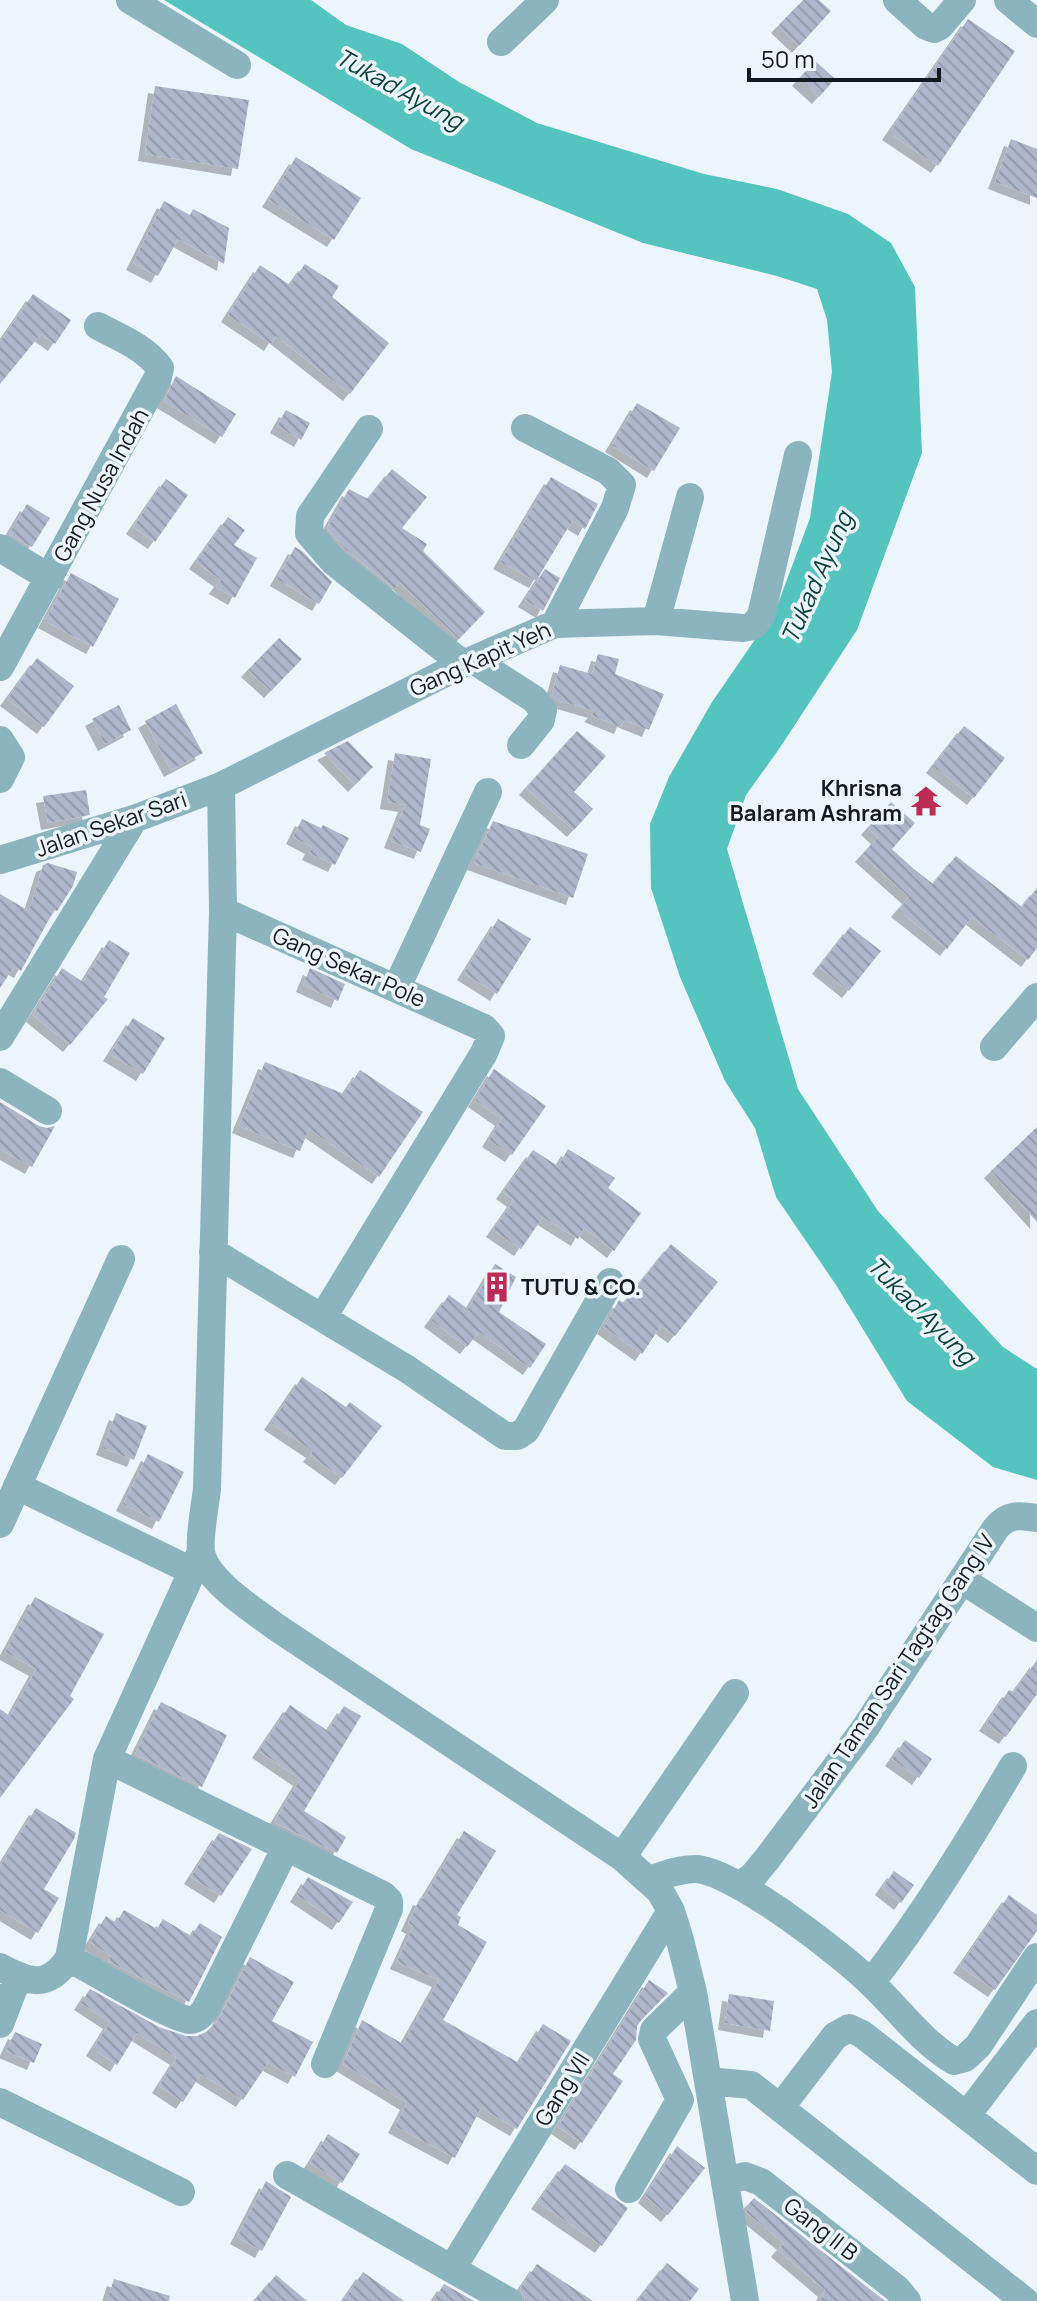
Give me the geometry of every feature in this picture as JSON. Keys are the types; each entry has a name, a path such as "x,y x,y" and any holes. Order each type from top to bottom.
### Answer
{"street":[{"path":"130,0 237,65"},
{"path":"501,42 545,0"},
{"path":"897,0 926,26 934,29 962,0"},
{"path":"1008,0 1037,24"},
{"name":"Gang Nusa Indah","path":"0,667 152,392 160,368 141,348 98,326"},
{"path":"525,428 608,471 622,485 615,508 555,624"},
{"path":"369,429 310,516 309,533 334,562 468,662 534,699 543,710 541,720 521,745"},
{"name":"Gang Kapit Yeh","path":"221,786 468,662 555,624 656,621 743,628 753,626 758,622 798,455"},
{"path":"656,621 690,497"},
{"path":"0,548 50,578"},
{"path":"0,740 11,757 0,779"},
{"path":"0,2024 9,1972 38,1981 49,1979 60,1971 69,1958 107,1759 197,1561 207,1489 223,911 221,786"},
{"name":"Jalan Sekar Sari","path":"0,860 134,819 221,786"},
{"path":"397,987 488,792"},
{"path":"0,1037 134,819"},
{"name":"Gang Sekar Pole","path":"223,911 397,987 476,1024 491,1036 484,1053 323,1317"},
{"path":"994,1047 1037,997"},
{"path":"0,1082 48,1111"},
{"path":"213,1252 407,1369 505,1436 517,1436 526,1430 610,1282"},
{"path":"0,1524 121,1259"},
{"path":"17,1486 208,1567 228,1590 276,1627 622,1857 660,1891 671,1911 693,1992 745,2301"},
{"name":"Jalan Taman Sari Tagtag Gang IV","path":"741,1885 767,1859 863,1731 1004,1519 1012,1516 1037,1518"},
{"path":"962,1580 1037,1628"},
{"path":"622,1857 735,1693"},
{"path":"107,1759 383,1895 389,1901 389,1909 325,2064"},
{"path":"871,1983 947,1877 1013,1766"},
{"path":"69,1958 181,2017 190,2020 199,2018 285,1849"},
{"path":"649,1880 694,1869 711,1872 741,1885 871,1983 936,2051 954,2061 965,2058 978,2046 1037,1957"},
{"name":"Gang VII","path":"453,2267 671,1911"},
{"path":"629,2189 680,2100 652,2039 654,2030 693,1992"},
{"path":"967,2115 1037,2023"},
{"path":"780,2108 835,2036 849,2028 862,2034 1037,2171"},
{"path":"708,2081 751,2085 1025,2301"},
{"path":"0,2102 181,2192"},
{"path":"287,2175 508,2301"},
{"name":"Gang II B","path":"726,2181 745,2176 761,2182 897,2289 907,2301"}],"water":[{"name":"Tukad Ayung","path":"164,0 311,0 346,25 402,44 459,82 537,123 704,174 777,189 848,214 891,243 915,287 922,453 857,630 746,795 727,849 798,1089 878,1211 1003,1347 1037,1369 1037,1480 993,1467 907,1401 836,1285 776,1197 755,1128 725,1081 680,977 651,888 650,824 669,777 712,702 776,609 810,518 832,372 827,320 817,289 643,243 411,149"}],"building":[{"path":"803,0 819,0 831,11 799,46 778,26"},
{"path":"968,19 1015,51 938,166 889,133"},
{"path":"815,61 835,79 819,97 799,79"},
{"path":"155,86 249,100 238,169 145,154"},
{"path":"1011,139 1037,149 1037,198 995,182"},
{"path":"296,157 361,198 334,240 269,200"},
{"path":"164,201 190,215 193,209 229,228 224,264 178,239 158,276 133,263"},
{"path":"305,264 339,286 332,297 389,343 350,394 276,336 271,344 228,315 260,265 290,285"},
{"path":"33,294 71,320 55,344 41,334 0,384 0,342"},
{"path":"176,376 236,414 222,437 164,401"},
{"path":"637,403 680,428 654,471 612,445"},
{"path":"286,410 310,423 301,440 277,426"},
{"path":"392,469 427,497 402,528 427,544 423,551 485,612 459,639 399,582 395,589 346,550 327,528 349,489 368,499"},
{"path":"551,477 598,504 585,529 572,521 536,581 500,562"},
{"path":"166,479 188,495 155,542 133,527"},
{"path":"27,504 50,518 32,547 9,534"},
{"path":"228,517 245,530 234,545 257,558 235,598 216,587 221,580 196,562"},
{"path":"295,547 332,582 319,604 277,579"},
{"path":"545,569 560,578 543,611 525,600"},
{"path":"71,573 119,599 93,647 45,621"},
{"path":"279,638 302,659 271,691 248,670"},
{"path":"598,654 619,659 615,674 664,694 649,730 624,720 621,727 591,715 595,711 557,700 552,694 560,665 592,674"},
{"path":"37,658 74,686 44,727 7,699"},
{"path":"176,704 203,753 171,770 145,721"},
{"path":"119,705 131,730 105,744 92,719"},
{"path":"964,726 1005,758 974,798 933,766"},
{"path":"577,731 606,756 574,792 593,809 574,830 526,788"},
{"path":"348,741 373,767 355,785 324,753"},
{"path":"395,753 431,759 420,825 430,829 421,852 391,841 405,805 387,802"},
{"path":"86,790 90,815 48,823 43,796"},
{"path":"891,802 915,823 892,849 886,844 933,884 956,856 1022,907 1037,888 1037,948 1028,960 972,917 947,949 898,910 909,897 862,855 878,837 868,828"},
{"path":"302,819 349,838 335,865 309,853 312,847 293,837"},
{"path":"493,821 588,854 573,898 474,863"},
{"path":"48,863 77,872 73,886 57,911 54,910 21,971 14,967 0,988 0,894 29,911 43,865"},
{"path":"498,919 531,939 497,994 464,973"},
{"path":"850,927 881,951 849,991 819,967"},
{"path":"109,940 130,953 104,997 108,999 70,1045 33,1015 62,968 83,982"},
{"path":"310,968 345,984 338,1001 303,985"},
{"path":"133,1018 165,1038 143,1074 110,1054"},
{"path":"265,1062 344,1094 360,1070 423,1112 379,1177 309,1129 300,1151 239,1126"},
{"path":"494,1069 546,1106 512,1155 489,1140 502,1119 475,1100"},
{"path":"0,1102 39,1126 55,1126 32,1167 0,1149"},
{"path":"1037,1127 1037,1222 991,1171"},
{"path":"568,1149 615,1178 608,1188 641,1213 614,1251 584,1228 578,1239 543,1217 521,1249 493,1230 514,1200 503,1192 533,1150 558,1166"},
{"path":"671,1244 718,1282 675,1336 661,1326 642,1354 604,1327 619,1300 624,1303"},
{"path":"495,1264 516,1277 499,1312 546,1344 530,1368 479,1332 467,1347 431,1320 449,1295 468,1309"},
{"path":"302,1377 346,1407 350,1402 382,1426 342,1478 310,1455 313,1451 271,1423"},
{"path":"116,1413 147,1426 134,1460 103,1448"},
{"path":"148,1454 184,1472 159,1522 123,1504"},
{"path":"35,1597 104,1634 70,1696 74,1699 0,1798 0,1709 10,1716 36,1669 5,1652"},
{"path":"1037,1660 1037,1694 1006,1737 986,1724 1009,1690 1014,1692"},
{"path":"161,1702 227,1735 202,1787 135,1754"},
{"path":"290,1705 328,1731 344,1706 361,1716 304,1811 346,1837 337,1853 274,1822 300,1779 259,1751"},
{"path":"905,1740 932,1759 919,1778 892,1759"},
{"path":"36,1808 76,1833 44,1889 59,1898 38,1933 0,1910 0,1866"},
{"path":"464,1831 496,1851 457,1915 461,1917 458,1925 487,1942 443,2020 519,2063 543,2024 571,2041 517,2129 481,2108 455,2158 395,2126 407,2103 343,2064 362,2020 403,2044 439,1980 397,1962 413,1927 408,1924 420,1898 423,1899"},
{"path":"219,1833 252,1849 221,1896 191,1877"},
{"path":"894,1871 914,1885 901,1903 882,1888"},
{"path":"308,1877 353,1902 339,1923 297,1895"},
{"path":"1009,1895 1037,1915 1037,1931 995,1990 960,1966"},
{"path":"124,1910 157,1929 163,1919 191,1936 200,1923 222,1937 189,2002 108,1961 111,1956 90,1942 106,1916 116,1923"},
{"path":"250,1957 294,1982 272,2021 313,2042 295,2077 268,2063 243,2100 201,2074 183,2102 159,2086 177,2058 137,2033 117,2065 93,2049 110,2022 81,2003 90,1989 159,2027 186,2036 197,2036 208,2031 218,2020"},
{"path":"649,1980 668,1993 637,2026 636,2040 613,2074 623,2081 582,2143 558,2127"},
{"path":"729,1994 774,2001 770,2031 725,2023"},
{"path":"15,2032 42,2044 34,2063 6,2051"},
{"path":"328,2134 360,2154 342,2183 310,2163"},
{"path":"677,2146 705,2168 668,2215 645,2196"},
{"path":"565,2164 628,2208 602,2246 538,2202"},
{"path":"266,2181 291,2197 262,2251 237,2237"},
{"path":"754,2198 885,2301 820,2301 825,2290 778,2250 784,2243 747,2213 746,2207"},
{"path":"667,2263 699,2289 690,2301 637,2301"},
{"path":"537,2264 593,2301 525,2301 520,2289"},
{"path":"363,2272 404,2301 343,2301"},
{"path":"276,2275 307,2301 254,2301"},
{"path":"114,2279 170,2296 169,2301 107,2301"},
{"path":"444,2284 474,2301 433,2301"}],"place":[{"name":"Khrisna Balaram Ashram","path":"926,801"},
{"name":"TUTU & CO.","path":"497,1287"}]}
